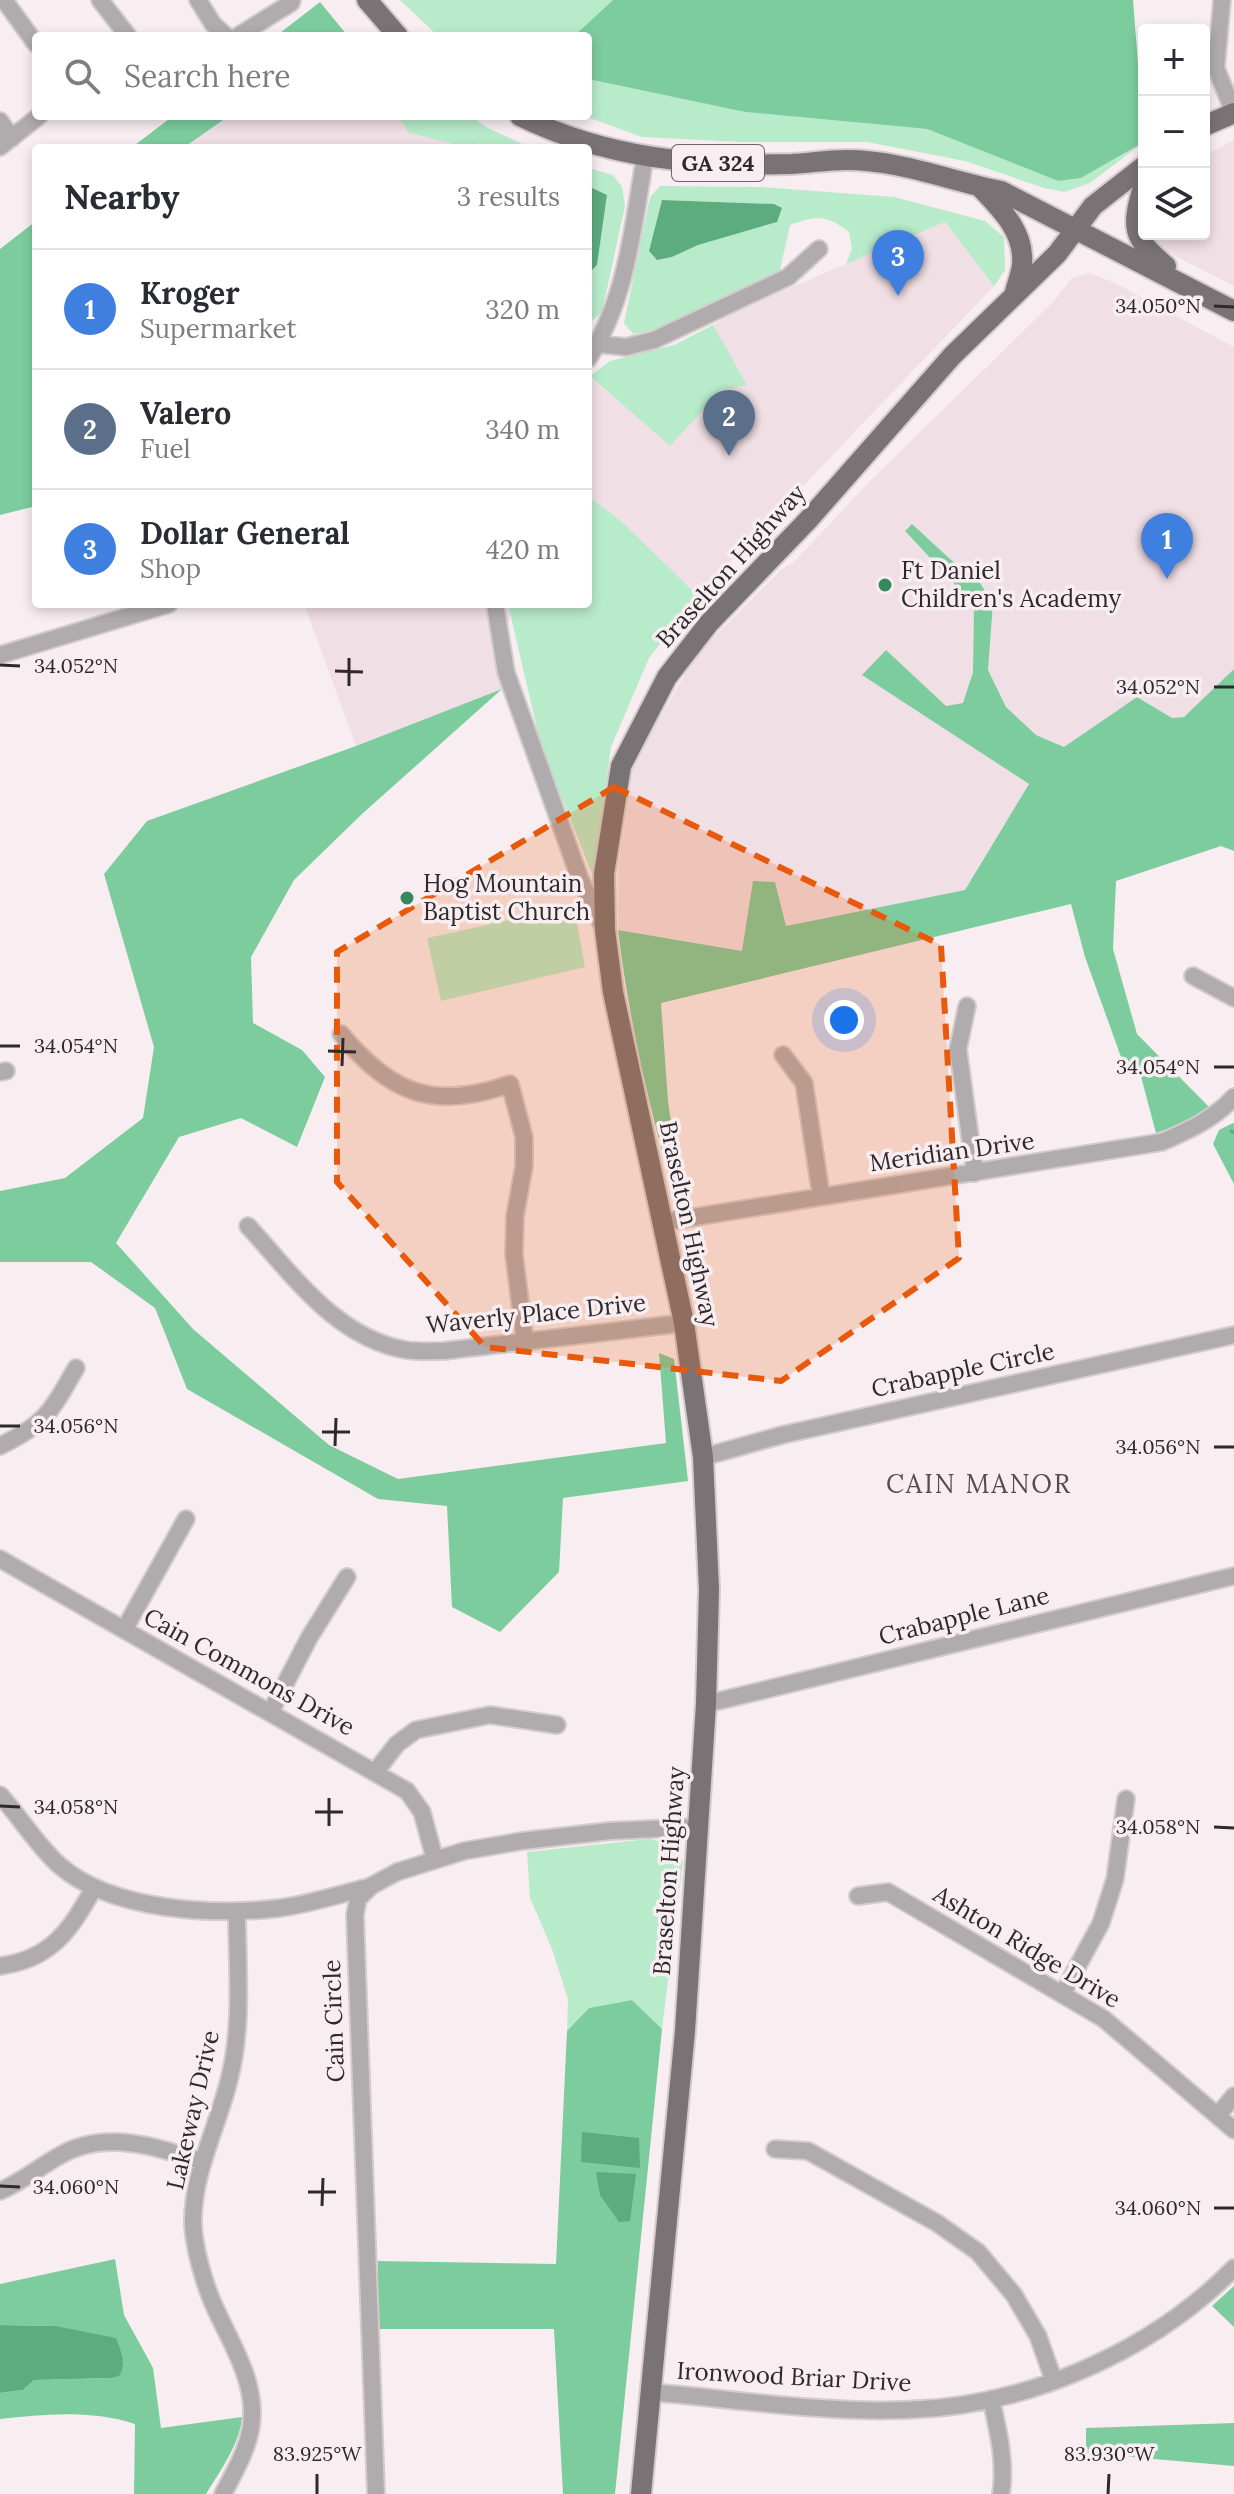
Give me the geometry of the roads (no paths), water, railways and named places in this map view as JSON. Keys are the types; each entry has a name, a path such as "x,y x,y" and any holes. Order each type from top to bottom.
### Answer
{"main road":[{"path":"367,0 395,32"},
{"path":"1210,123 1234,113"},
{"name":"GA 324","path":"529,120 563,135 645,157 749,164 848,160 917,170 980,187"},
{"name":"Braselton Highway","path":"641,2494 685,2031 706,1704 709,1589 703,1457 684,1323 613,992 605,930 604,874 621,766 667,677 709,623 809,519 952,356 1057,254 1093,206 1141,168"},
{"path":"980,187 1001,191 1234,311"},
{"path":"980,187 1009,217 1020,241 1022,265 1014,297"},
{"path":"1138,207 1135,231 1138,236"},
{"path":"1141,240 1149,252 1193,290"}],"street":[{"path":"4,0 32,38"},
{"path":"100,0 125,32"},
{"path":"198,0 222,32"},
{"path":"244,32 292,0"},
{"path":"1222,0 1216,68 1234,113"},
{"path":"0,121 6,142 34,120"},
{"path":"592,353 615,305 626,266 645,157"},
{"path":"598,344 626,347 654,340 788,277 819,249"},
{"path":"0,655 156,608"},
{"path":"496,608 506,672 580,879 605,930"},
{"path":"1193,976 1234,998"},
{"path":"967,1006 958,1049 975,1173"},
{"path":"341,1034 364,1061 390,1081 412,1091 464,1097 510,1084 524,1137 524,1166 515,1216 514,1254 525,1342"},
{"path":"783,1055 804,1083 821,1195"},
{"name":"Meridian Drive","path":"664,1222 1162,1142 1206,1121 1234,1097"},
{"name":"Waverly Place Drive","path":"248,1226 339,1322 371,1340 407,1350 443,1351 684,1323"},
{"name":"Crabapple Circle","path":"703,1457 782,1435 1234,1335"},
{"path":"0,1446 23,1435 47,1417 76,1368"},
{"path":"124,1630 186,1519"},
{"name":"Cain Commons Drive","path":"0,1559 407,1791 422,1812 435,1860"},
{"name":"Crabapple Lane","path":"706,1704 1234,1576"},
{"path":"271,1711 309,1638 347,1577"},
{"path":"376,1771 397,1744 416,1730 490,1715 557,1725"},
{"path":"0,1795 60,1866 94,1888 134,1900 190,1910 237,1912 284,1908 371,1886 397,1872 464,1851 522,1841 610,1831 697,1827"},
{"path":"1063,1993 1101,1923 1115,1879 1126,1799"},
{"name":"Cain Circle","path":"371,1886 358,1899 355,1915 376,2494"},
{"path":"0,1966 36,1955 57,1943 72,1926 94,1888"},
{"name":"Ashton Ridge Drive","path":"858,1896 888,1892 1063,1993 1104,2019 1234,2130"},
{"name":"Lakeway Drive","path":"223,2494 241,2459 251,2429 251,2391 210,2297 193,2224 198,2178 230,2078 236,2046 237,1912"},
{"path":"1218,2115 1234,2096"},
{"path":"0,2191 62,2154 92,2144 130,2141 203,2162"},
{"path":"775,2149 808,2151 937,2223 978,2252 1014,2295 1038,2336 1054,2381"},
{"name":"Ironwood Briar Drive","path":"649,2392 859,2410 959,2406 1054,2381 1133,2345 1182,2315 1234,2268"},
{"path":"991,2399 1000,2438 1001,2494"}],"place":[{"name":"Dollar General","path":"898,296"},
{"name":"Valero","path":"729,456"},
{"name":"Kroger","path":"1167,579"},
{"name":"Ft Daniel Children's Academy","path":"885,585"},
{"name":"Hog Mountain Baptist Church","path":"407,898"}],"district":[{"name":"CAIN MANOR","path":"979,1484"}]}
